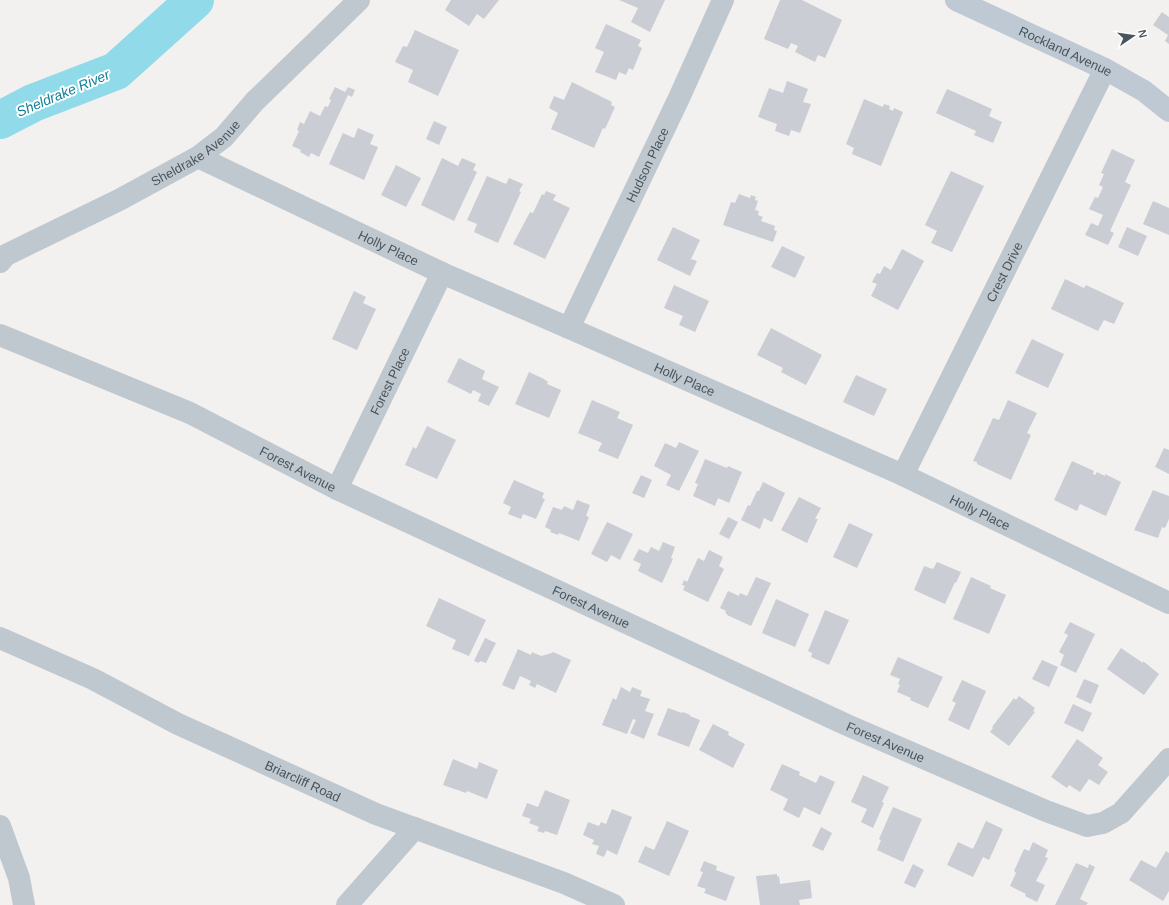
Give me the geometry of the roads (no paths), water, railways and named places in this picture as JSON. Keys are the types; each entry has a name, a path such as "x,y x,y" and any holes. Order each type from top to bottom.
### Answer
{"street":[{"name":"Sheldrake Avenue","path":"0,262 6,255 119,200 198,157 224,137 255,101 359,0"},
{"name":"Hudson Place","path":"569,328 679,98 723,0"},
{"name":"Rockland Avenue","path":"956,0 1105,69 1144,91 1169,112"},
{"name":"Crest Drive","path":"903,475 1105,69"},
{"name":"Holly Place","path":"198,157 442,274 569,328 903,475 1169,603"},
{"name":"Forest Place","path":"337,489 442,274"},
{"name":"Forest Avenue","path":"0,335 190,413 337,489 847,725 1046,811 1087,826 1103,823 1121,813 1169,759"},
{"name":"Briarcliff Road","path":"0,638 93,679 185,727 376,814 564,883 614,905"},
{"path":"0,826 18,878 24,905"},
{"path":"347,905 415,828"}],"waterway":[{"name":"Sheldrake River","path":"0,120 33,103 116,71 195,0"}]}
